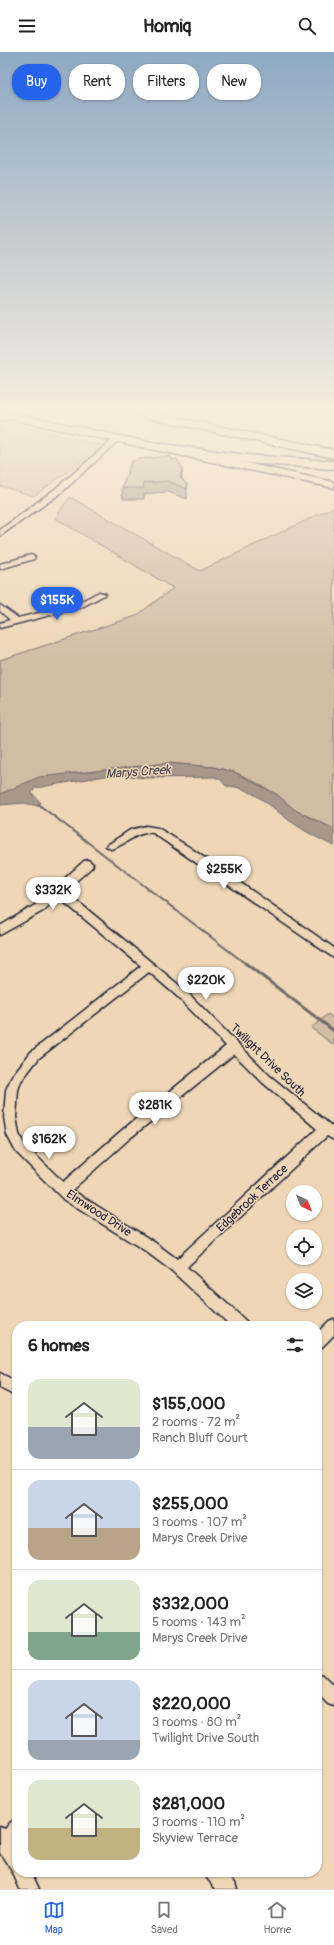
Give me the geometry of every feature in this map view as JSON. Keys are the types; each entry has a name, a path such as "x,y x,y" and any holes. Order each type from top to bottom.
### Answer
{"street":[{"path":"0,534 46,500"},
{"path":"0,566 31,557"},
{"path":"0,626 15,620 79,606 91,602 102,594"},
{"path":"0,607 15,620"},
{"path":"111,846 133,832 146,829 155,830 185,849 333,953"},
{"path":"0,931 39,908 88,864"},
{"name":"Twilight Drive South","path":"58,892 182,994 234,1047 297,1106 330,1132"},
{"name":"Elmwood Drive","path":"149,966 35,1055 16,1080 12,1090 10,1117 13,1135 20,1148 64,1190 149,1246 177,1268 235,1321"},
{"path":"64,1190 125,1134 234,1047"},
{"name":"Edgebrook Terrace","path":"177,1268 330,1132"},
{"path":"322,1337 334,1326"},
{"path":"0,1380 12,1387"},
{"path":"322,1686 334,1698"},
{"path":"12,1832 3,1840 12,1855"},
{"path":"24,1877 30,1889"},
{"path":"217,1877 228,1889"}],"shaded area":[{"path":"68,500 75,500 200,571 334,507 334,829 295,810 276,794 248,778 234,772 213,767 168,763 8,791 0,794 0,660 136,616 173,588 55,518"},
{"path":"328,1014 334,1019 334,1045 311,1028"}],"water":[{"name":"Marys Creek","path":"168,763 213,767 234,772 276,794 295,810 334,829 334,846 317,838 290,821 252,793 235,787 226,786 221,780 215,777 144,778 117,774 35,788 32,793 41,803 38,806 24,803 0,805 0,794 39,777"}],"waterway":[{"path":"38,804 246,964"},
{"path":"245,963 334,1031"}]}
